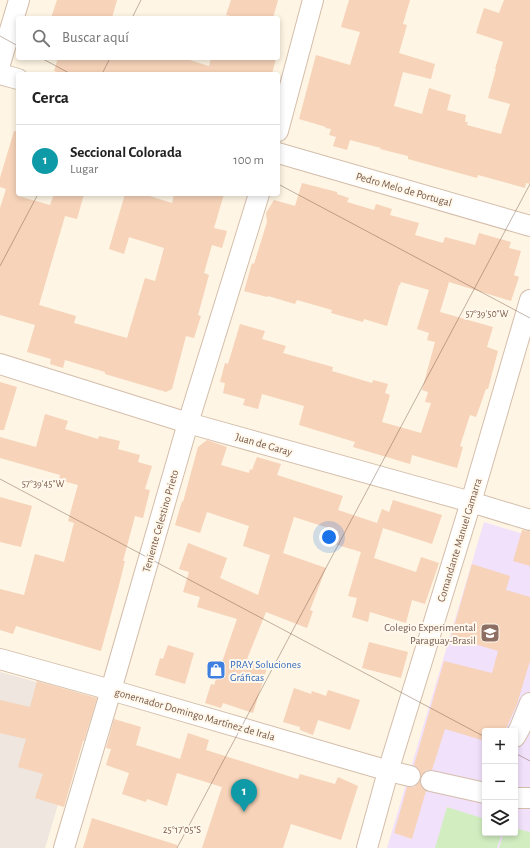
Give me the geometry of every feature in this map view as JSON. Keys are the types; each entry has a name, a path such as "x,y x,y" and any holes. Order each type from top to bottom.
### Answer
{"street":[{"path":"0,64 19,0"},
{"path":"280,124 313,0"},
{"path":"0,74 16,78"},
{"name":"Pedro Melo de Portugal","path":"280,154 530,226"},
{"name":"Teniente Celestino Prieto","path":"64,848 188,423 258,196"},
{"name":"Comandante Manuel Gamarra","path":"367,848 388,771 471,502 530,300"},
{"name":"Juan de Garay","path":"0,364 188,423 471,502 530,520"},
{"name":"gonernador Domingo Martínez de Irala","path":"0,659 388,771 410,776"},
{"path":"518,732 530,703"},
{"path":"431,781 481,787"},
{"path":"518,798 530,798"}],"shaded area":[{"name":"Colegio Experimental Paraguay-Brasil","path":"484,522 530,536 530,848 387,848"},
{"path":"0,672 90,697 45,848 0,848"}],"green space":[{"path":"447,807 482,818 482,836 501,836 497,848 435,848"},
{"path":"518,829 530,832 530,848 499,848 503,836 518,836"}],"building":[{"path":"57,0 117,0 113,16 52,16"},
{"path":"231,0 278,0 274,16 226,15"},
{"path":"349,0 410,0 403,24 407,25 399,53 435,64 431,79 403,72 394,106 422,114 429,88 451,95 447,110 466,115 465,122 468,122 467,125 501,134 510,104 488,98 503,42 476,33 484,8 499,13 504,0 530,0 530,184 526,183 525,188 478,175 477,178 408,159 408,156 350,140 347,150 333,146 336,137 329,135 331,129 299,119 316,55 350,65 360,32 341,27"},
{"path":"57,60 190,60 209,66 210,60 276,60 272,72 54,71"},
{"path":"14,131 16,131 16,196 50,205 53,196 83,196 77,219 65,216 39,305 76,316 74,323 127,338 145,278 155,281 164,248 129,237 124,254 109,249 124,196 149,196 172,203 174,196 223,196 214,228 227,231 222,248 212,245 204,273 209,275 198,315 201,316 194,338 186,336 172,389 166,392 105,374 105,372 65,360 63,368 50,364 51,359 27,352 35,325 0,315 0,208 6,189 0,187 0,178"},
{"path":"302,183 337,192 337,194 349,198 347,202 374,210 376,204 392,209 390,215 419,223 415,235 443,243 445,237 475,245 479,233 511,242 509,248 521,251 514,275 519,277 511,301 449,282 440,312 493,327 487,347 498,351 488,389 486,389 476,417 470,415 460,446 463,447 457,468 412,455 410,464 353,447 355,442 299,425 304,406 262,394 258,409 243,405 245,399 223,393 225,383 220,382 225,363 228,364 240,324 265,331 262,339 286,346 283,353 333,367 332,371 372,383 373,380 388,384 385,393 390,395 382,422 421,433 431,403 425,402 428,392 422,390 435,342 427,340 429,333 417,329 429,290 401,282 387,326 364,319 363,322 331,313 332,310 297,300 295,304 244,291 252,263 254,264 267,222 266,213 274,200 295,206"},
{"path":"0,382 17,387 4,430 0,430"},
{"path":"45,414 68,421 65,429 98,439 99,436 120,441 118,449 140,455 138,462 152,466 145,489 150,490 143,518 135,516 123,561 125,561 119,585 101,651 16,626 13,634 0,630 0,589 24,595 35,554 64,562 74,523 68,521 78,485 59,480 60,475 0,458 0,437 36,447"},
{"path":"207,440 227,447 221,465 249,473 250,469 252,470 257,457 281,464 277,475 343,496 338,510 377,523 382,509 389,512 393,500 442,515 432,544 383,528 374,558 416,572 421,557 439,563 425,604 412,600 406,623 370,612 368,622 352,617 357,598 348,596 361,552 334,544 338,531 294,517 283,553 326,568 310,610 313,611 307,628 266,612 247,659 268,665 253,713 223,703 221,708 205,703 211,684 214,685 237,619 197,607 200,597 183,592 189,572 179,569 188,543 227,558 220,578 258,595 270,555 243,546 249,526 207,512 200,533 175,525 198,447"},
{"path":"0,497 32,506 21,547 0,542"},
{"path":"522,530 530,531 530,566 513,561"},
{"path":"472,564 510,576 506,590 530,597 530,661 517,704 506,728 482,728 482,740 445,729 432,770 427,770 421,776 418,768 414,765 444,661 492,673 498,651 451,637"},
{"path":"369,642 408,652 401,678 362,668"},
{"path":"168,645 194,653 185,684 155,675 160,658 163,659"},
{"path":"37,681 97,698 64,807 35,798 43,774 18,767 26,739 0,733 0,700 30,707"},
{"path":"294,688 311,694 312,691 326,696 328,690 360,700 350,730 318,720 313,735 300,730 300,727 283,722"},
{"path":"114,719 141,727 136,745 180,759 188,733 209,740 206,750 298,779 300,774 335,784 338,777 358,786 341,840 291,824 283,848 202,848 222,787 177,773 167,806 147,799 146,802 122,794 129,773 106,765 111,749 106,748"},
{"path":"420,781 423,789 426,791 412,839 394,833 407,787 414,787"},
{"path":"92,818 177,845 177,848 83,848"}],"place":[{"name":"Colegio Experimental Paraguay-Brasil","path":"490,633"},
{"name":"PRAY Soluciones Gráficas","path":"216,670"},
{"name":"Seccional Colorada","path":"244,812"}]}
